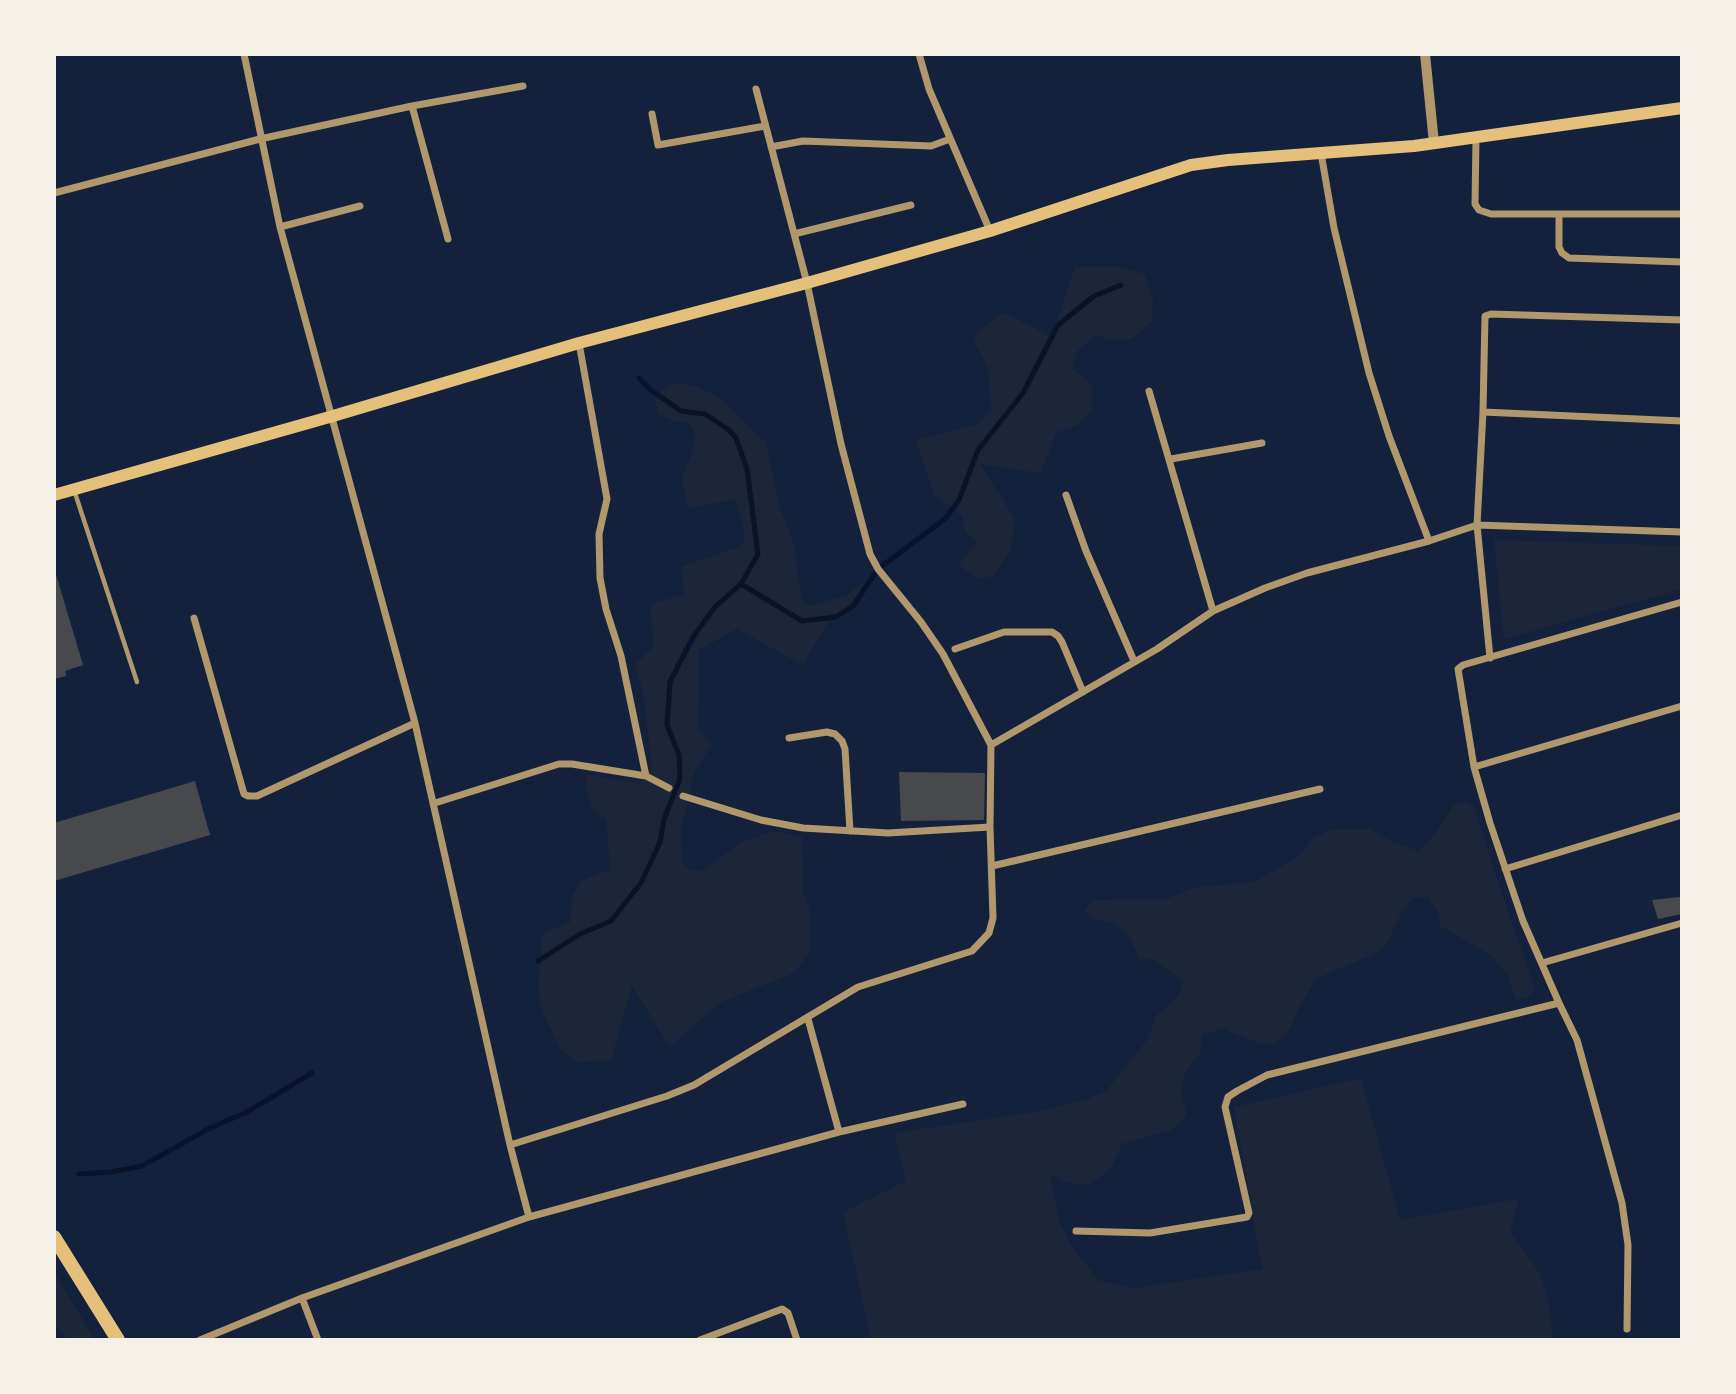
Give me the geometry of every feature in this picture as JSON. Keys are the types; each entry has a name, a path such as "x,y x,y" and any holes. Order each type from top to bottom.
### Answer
{"main road":[{"path":"54,495 579,343 990,231 1191,165 1228,159 1434,143 1682,108"},
{"path":"54,1237 118,1340"}],"street":[{"path":"244,54 280,227 435,803 464,946 529,1217"},
{"path":"919,54 929,89 990,231"},
{"path":"1426,54 1434,143"},
{"path":"54,194 260,139 412,106 523,86"},
{"path":"510,1145 680,1091 859,987 972,951 982,944 989,933 993,918 991,745 943,654 878,569 870,554 841,444 807,283 757,89"},
{"path":"412,106 448,239"},
{"path":"652,114 658,145 765,126"},
{"path":"1476,138 1475,204 1479,211 1491,214 1682,214"},
{"path":"771,147 803,141 931,146 950,139"},
{"path":"1321,153 1335,228 1369,373 1389,436 1429,541"},
{"path":"794,234 911,205"},
{"path":"280,227 360,206"},
{"path":"1559,214 1559,247 1569,258 1682,261"},
{"path":"1490,658 1477,525 1485,316 1491,314 1682,320"},
{"path":"579,343 607,499 599,534 600,578 629,693 646,776"},
{"path":"1149,391 1171,459 1213,611"},
{"path":"1483,412 1682,421"},
{"path":"1171,459 1262,443"},
{"path":"1066,495 1086,551 1134,662"},
{"path":"991,745 1134,662 1213,611 1307,573 1429,541 1477,525 1682,532"},
{"path":"1627,1329 1628,1245 1622,1203 1577,1040 1522,921 1505,869 1475,766 1458,670 1463,665 1682,602"},
{"path":"194,618 244,794 248,796 257,796 415,723"},
{"path":"955,649 1004,632 1052,632 1059,636 1083,692"},
{"path":"1475,766 1682,706"},
{"path":"789,738 827,732 835,734 842,741 845,748 850,831"},
{"path":"435,803 559,764 646,776 669,788"},
{"path":"992,866 1320,789"},
{"path":"683,796 761,820 803,828 888,833 990,827"},
{"path":"1505,869 1682,816"},
{"path":"1542,963 1682,923"},
{"path":"1076,1231 1150,1233 1247,1217 1249,1213 1225,1107 1228,1097 1267,1075 1559,1003"},
{"path":"808,1019 839,1132"},
{"path":"200,1340 302,1298 529,1217 839,1132 962,1104"},
{"path":"302,1298 318,1340"},
{"path":"699,1340 782,1309 788,1313 797,1340"}],"lane":[{"path":"74,489 137,682"}],"shaded area":[{"path":"1075,267 1120,267 1145,274 1153,299 1152,321 1132,339 1109,340 1095,335 1078,350 1072,368 1092,385 1092,409 1078,425 1057,432 1040,473 980,464 1015,519 1010,552 993,576 980,579 958,566 978,542 965,532 962,515 934,495 916,440 978,424 991,410 988,367 974,341 977,333 1003,312 1052,337"},
{"path":"677,383 696,386 723,400 766,443 780,508 795,546 802,601 809,606 846,596 865,581 853,610 828,622 803,665 737,629 699,650 698,729 712,744 694,772 681,830 682,861 691,871 702,871 740,843 773,831 802,837 803,892 810,910 810,952 794,973 719,1003 670,1047 632,986 611,1060 578,1062 560,1049 540,1005 539,983 542,934 570,922 573,895 581,881 610,869 606,819 593,809 585,787 587,775 640,784 652,766 643,692 635,665 654,646 650,604 684,594 681,567 738,547 744,542 744,528 735,499 688,509 682,478 693,451 695,433 689,423 674,421 659,414 655,401 667,386"},
{"path":"1494,540 1682,546 1682,589 1504,639"},
{"path":"1465,802 1474,806 1535,988 1527,998 1516,1000 1507,974 1491,955 1440,926 1438,912 1428,897 1414,897 1401,913 1389,940 1379,952 1317,978 1288,1032 1275,1043 1260,1044 1221,1028 1202,1036 1201,1052 1184,1074 1181,1094 1187,1115 1172,1130 1122,1144 1111,1168 1091,1184 1073,1184 1050,1175 1059,1220 1072,1247 1099,1281 1134,1288 1262,1269 1234,1107 1361,1078 1400,1220 1518,1199 1510,1232 1539,1272 1548,1299 1553,1340 871,1340 843,1212 906,1181 894,1133 1041,1111 1085,1100 1106,1091 1147,1040 1157,1015 1178,997 1183,981 1154,960 1139,958 1130,938 1116,924 1091,918 1084,911 1093,900 1166,899 1196,887 1255,882 1300,855 1313,838 1333,829 1370,829 1393,842 1419,851 1436,832 1453,806"},
{"path":"54,1272 95,1340 68,1340 54,1324"}],"building":[{"path":"55,571 83,665 65,671 66,676 54,679"},
{"path":"899,772 985,773 984,820 901,821"},
{"path":"195,781 210,835 54,881 54,823"},
{"path":"1680,897 1682,914 1658,919 1652,900"}],"waterway":[{"path":"741,584 802,621 836,617 853,606 878,569 946,518 959,500 978,450 1023,393 1058,325 1094,296 1121,285"},
{"path":"538,961 580,934 611,921 641,883 660,842 664,819 680,779 679,755 667,725 670,682 693,637 715,607 741,584 758,554 747,469 736,438 705,414 681,411 639,378"},
{"path":"79,1174 142,1166 208,1129 247,1112 312,1073"}]}
